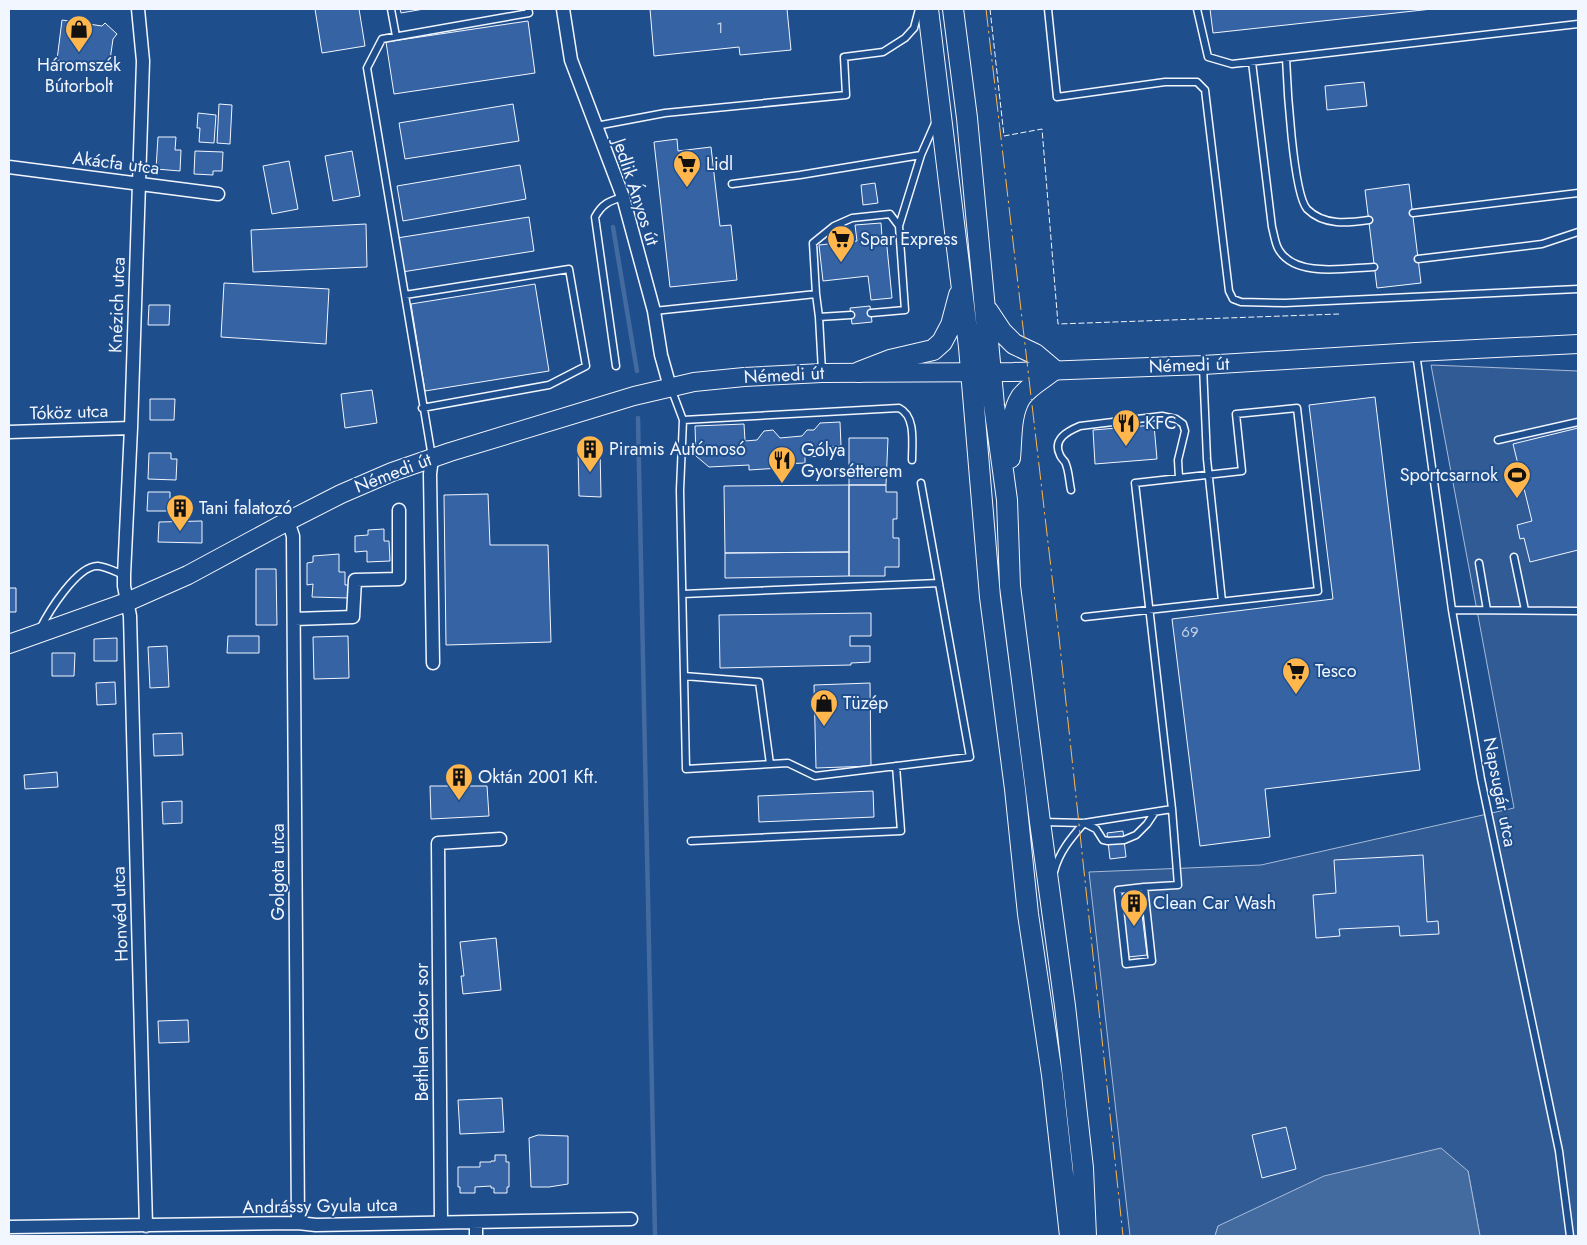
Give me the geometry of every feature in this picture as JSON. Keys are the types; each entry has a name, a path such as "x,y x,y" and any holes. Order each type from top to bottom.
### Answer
{"main road":[{"path":"928,9 939,113 962,286 990,597 1020,796 1028,914 1052,1075 1070,1236"},
{"path":"953,9 967,118 985,306 1007,500 1010,586 1034,820 1050,901 1065,1006 1083,1168 1086,1236"},
{"path":"859,372 890,360 933,350 942,342 951,325 962,286"},
{"path":"985,306 1002,332 1014,344 1035,354 1054,370 1021,397 1014,416 1007,500"},
{"name":"Némedi út","path":"9,644 127,602 188,575 288,521 392,472 634,396 670,387 722,378 822,373 971,373 1203,365 1578,344"}],"street":[{"name":"Knézich utca","path":"127,602 124,575 131,428 143,61 138,9"},
{"name":"Jedlik Ányos út","path":"563,9 571,60 623,197 654,311 661,355 670,387"},
{"name":"Akácfa utca","path":"9,167 218,194"},
{"name":"Tóköz utca","path":"9,432 131,428"},
{"path":"432,458 430,474 433,663"},
{"path":"294,619 353,617 355,580 399,579 399,510"},
{"name":"Golgota utca","path":"288,521 293,536 298,1223"},
{"name":"Honvéd utca","path":"127,602 130,616 153,1229"},
{"name":"Bethlen Gábor sor","path":"441,1222 438,843 500,839"},
{"name":"Andrássy Gyula utca","path":"9,1227 153,1229 298,1223 316,1231 441,1222 631,1219"},
{"path":"476,1222 476,1236"}],"lane":[{"path":"391,9 396,36"},
{"path":"432,458 422,408 367,68 382,39 529,13 528,9"},
{"path":"596,126 665,113 846,95 844,57 883,52 905,38 914,28 919,9"},
{"path":"1048,9 1057,97 1164,82 1197,82 1205,90 1229,291 1233,299 1240,302 1285,303 1578,289"},
{"path":"1197,9 1208,58 1232,64 1578,24"},
{"path":"1286,58 1288,98 1299,192 1307,208 1324,220 1343,224 1369,220"},
{"path":"1252,62 1272,227 1279,250 1303,268 1320,270 1374,267"},
{"path":"871,314 905,310 899,226 921,155 939,113"},
{"path":"732,184 921,155"},
{"path":"1412,213 1578,193"},
{"path":"616,366 595,217 601,207 608,201 623,197"},
{"path":"822,373 813,243 834,226 852,218 890,214 899,226"},
{"path":"1418,259 1542,244 1578,232"},
{"path":"404,295 569,269 586,366 549,385 422,408"},
{"path":"654,311 816,294"},
{"path":"818,317 851,315"},
{"name":"Napsugár utca","path":"1416,352 1452,610 1481,779 1558,1151 1570,1236"},
{"path":"1203,365 1209,475 1222,601"},
{"path":"670,387 683,420 680,490 686,769 788,763 815,776 970,757 921,483"},
{"path":"683,420 899,408 905,411 910,418 912,460"},
{"path":"1085,617 1150,609 1318,591 1297,408 1236,414 1242,471 1135,483 1150,609 1172,809 1178,885 1118,890 1126,964 1152,962 1144,888"},
{"path":"1071,490 1058,444 1064,434 1080,426 1162,416 1176,419 1183,424 1185,431 1178,460 1179,478"},
{"path":"1498,440 1578,422"},
{"path":"1514,557 1525,610"},
{"path":"1478,563 1487,610"},
{"path":"38,634 46,616 59,597 83,572 91,567 98,566 124,575"},
{"path":"683,594 939,583"},
{"path":"1452,610 1578,610"},
{"path":"684,676 759,682 770,764"},
{"path":"691,840 901,831 896,766"},
{"path":"1034,820 1084,823 1172,809"},
{"path":"1084,823 1096,829 1103,840 1124,840 1136,835 1155,812"},
{"path":"1050,901 1052,879 1057,859 1067,843 1084,823"}],"shaded area":[{"path":"1431,365 1578,371 1578,1236 1480,1236 1468,1171 1218,1226 1215,1236 1130,1236 1089,872 1261,865 1514,808"},
{"path":"1441,1148 1468,1171 1480,1236 1215,1236 1218,1226 1324,1176"}],"building":[{"path":"315,9 359,9 365,46 322,53"},
{"path":"400,9 424,9 401,13"},
{"path":"650,9 787,9 791,50 740,55 739,47 654,56"},
{"path":"1210,9 1432,9 1213,33"},
{"path":"62,20 102,26 105,23 117,34 113,39 109,67 57,60"},
{"path":"528,21 535,73 394,94 386,42"},
{"path":"1364,82 1367,106 1327,110 1325,86"},
{"path":"219,104 232,105 230,144 217,143"},
{"path":"513,104 519,141 405,159 399,123"},
{"path":"198,113 216,115 214,143 199,142 200,128 197,128"},
{"path":"158,137 176,137 175,150 181,150 180,171 156,169"},
{"name":"Lidl","path":"677,139 678,151 711,147 720,226 731,225 737,280 670,287 654,142"},
{"path":"195,151 223,152 222,171 213,171 213,175 194,174"},
{"path":"352,151 360,196 333,201 325,156"},
{"path":"289,161 298,209 272,214 263,166"},
{"path":"520,165 526,199 403,221 397,186"},
{"path":"875,183 878,203 863,205 861,185"},
{"path":"1409,184 1421,283 1377,288 1365,190"},
{"path":"529,217 534,251 402,272 397,238"},
{"path":"881,223 882,237 886,237 892,298 871,300 868,276 823,281 819,245 857,241 855,225"},
{"path":"366,224 367,267 253,272 251,230"},
{"path":"224,283 329,289 326,344 221,337"},
{"path":"535,284 549,371 425,391 411,304"},
{"path":"149,305 170,305 169,325 148,325"},
{"path":"870,306 872,322 852,324 850,308"},
{"path":"372,390 377,423 345,428 341,394"},
{"name":"Tesco","path":"1375,397 1420,770 1265,789 1270,837 1200,846 1172,619 1333,599 1309,405"},
{"path":"150,399 175,399 174,420 150,420"},
{"path":"840,422 841,446 822,447 822,456 805,457 805,463 780,464 780,468 749,470 749,465 709,467 696,456 695,426 744,424 745,441 757,440 764,431 773,430 780,438 802,436 807,430 814,430 820,423"},
{"path":"1154,425 1157,459 1095,464 1093,430"},
{"path":"1578,428 1578,550 1530,562 1524,538 1520,539 1517,525 1532,521 1513,444"},
{"path":"849,438 888,438 886,485 849,485"},
{"name":"Piramis Autómosó","path":"600,449 601,497 579,496 578,450"},
{"path":"149,453 171,453 171,459 177,459 176,480 148,479"},
{"path":"849,485 849,552 725,553 724,486"},
{"path":"849,485 886,485 886,492 897,492 897,519 893,519 893,538 899,538 899,567 885,567 885,576 849,576"},
{"path":"148,492 170,492 170,511 147,511"},
{"path":"488,494 490,545 548,545 551,642 446,645 444,495"},
{"name":"Tani falatozó","path":"202,521 202,543 158,542 159,522"},
{"path":"384,529 384,541 389,541 390,561 367,562 367,551 355,552 355,536 368,535 368,530"},
{"path":"849,552 849,576 725,578 725,553"},
{"path":"339,554 339,572 345,572 345,585 349,585 349,598 312,597 313,584 307,585 307,563 313,562 313,556"},
{"path":"256,569 276,569 277,625 256,625"},
{"path":"9,588 16,588 16,612 9,612"},
{"path":"871,613 871,636 850,636 850,646 870,646 870,662 851,663 851,665 720,668 719,615"},
{"path":"228,636 259,636 259,653 227,653"},
{"path":"348,636 349,678 314,679 313,637"},
{"path":"117,638 117,661 94,661 94,639"},
{"path":"167,646 169,687 150,688 148,647"},
{"path":"52,653 75,653 74,676 52,676"},
{"path":"115,682 116,704 97,705 96,683"},
{"path":"870,683 871,766 816,768 814,685"},
{"path":"182,733 183,755 154,756 153,734"},
{"path":"57,772 58,787 25,789 24,775"},
{"name":"Oktán 2001 Kft.","path":"430,786 487,786 489,816 431,819"},
{"path":"873,791 874,817 759,822 758,796"},
{"path":"182,801 182,823 163,824 162,802"},
{"path":"1123,831 1126,857 1110,859 1107,833"},
{"path":"1423,855 1427,922 1438,921 1439,934 1400,936 1399,926 1339,929 1340,936 1316,938 1313,895 1336,893 1334,860"},
{"name":"Clean Car Wash","path":"1140,898 1147,955 1128,957 1122,900"},
{"path":"496,938 501,990 463,994 461,976 464,976 460,942"},
{"path":"188,1020 189,1042 159,1043 158,1021"},
{"path":"502,1098 504,1132 460,1134 458,1100"},
{"path":"1286,1127 1296,1169 1262,1178 1252,1135"},
{"path":"538,1135 568,1136 568,1184 531,1187 529,1138"},
{"path":"495,1155 506,1155 506,1162 509,1162 509,1187 507,1187 507,1193 494,1193 494,1188 491,1188 491,1186 475,1187 475,1193 460,1193 460,1187 458,1187 458,1167 480,1167 480,1162 495,1161"}],"waterway":[{"path":"613,227 637,371"},
{"path":"638,418 655,1236"}],"fence":[{"path":"990,9 1004,136 1042,129 1058,324 1339,314"}],"power":[{"path":"986,9 1059,637 1123,1236"}],"place":[{"name":"Háromszék Bútorbolt","path":"79,53"},
{"name":"Lidl","path":"687,188"},
{"name":"Spar Express","path":"841,263"},
{"name":"KFC","path":"1126,447"},
{"name":"Piramis Autómosó","path":"590,473"},
{"name":"Gólya Gyorsétterem","path":"782,484"},
{"name":"Sportcsarnok","path":"1517,499"},
{"name":"Tani falatozó","path":"180,532"},
{"name":"Tesco","path":"1296,695"},
{"name":"Tüzép","path":"824,727"},
{"name":"Oktán 2001 Kft.","path":"459,801"},
{"name":"Clean Car Wash","path":"1134,927"}]}
